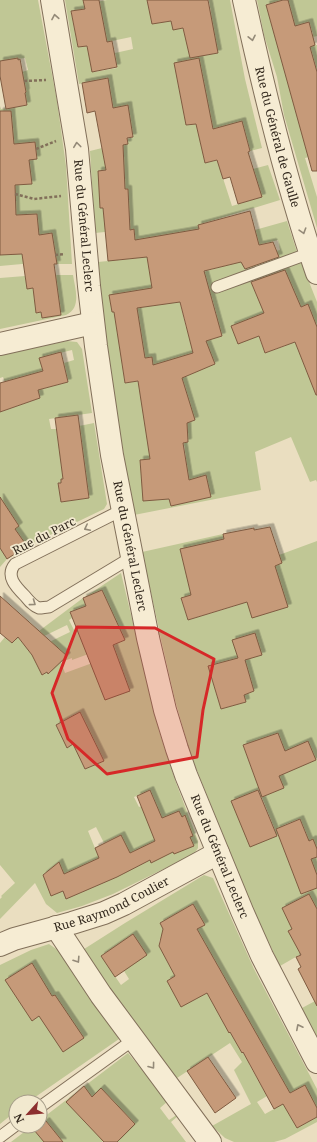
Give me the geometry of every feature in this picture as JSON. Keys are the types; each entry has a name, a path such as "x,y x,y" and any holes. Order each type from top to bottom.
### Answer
{"street":[{"name":"Rue du Général Leclerc","path":"52,0 76,137 93,323 111,448 150,648 169,723 184,768 218,854 255,942 315,1054"},
{"name":"Rue du Général de Gaulle","path":"244,0 267,104 284,168 314,263"},
{"path":"0,344 93,323"},
{"name":"Rue Raymond Coulier","path":"0,945 14,939 93,917 124,904 218,854"},
{"path":"56,927 94,986 210,1142"}],"lane":[{"path":"217,287 314,263"},
{"name":"Rue du Parc","path":"122,510 15,564 11,571 12,580 31,603 44,608 132,557"},
{"path":"48,1101 133,1040"}],"path":[{"path":"15,194 34,199 81,195"}],"highlighted area":[{"path":"77,627 155,628 214,659 203,710 197,757 107,774 68,739 52,693"}],"green space":[{"path":"0,0 38,0 57,101 66,166 72,264 22,264 0,266 0,106 1,109 27,105 22,72 28,70 25,58 0,61","holes":["37,214 38,221 20,222 20,215"]},
{"path":"65,0 83,0 84,4 107,0 187,0 168,21 211,13 209,0 230,0 245,79 262,148 250,151 242,121 205,163 219,160 220,169 232,206 261,197 253,169 268,165 280,200 198,225 203,272 280,250 278,240 255,246 251,231 287,221 296,249 317,302 317,482 316,480 310,482 291,437 255,452 261,490 134,515 108,357 98,262 137,258 134,229 95,233 90,151 133,137 130,124 113,108 108,78 79,84","holes":["94,7 99,34 105,33 107,42 131,37 133,49 115,53 117,68 94,72 87,46 78,47 71,12","184,114 211,121 187,125","285,271 267,291 257,296 252,285","178,294 212,298 217,317 186,327","308,304 312,314 279,331 285,346 265,353 257,332 267,320","152,357 155,379 125,383 122,362","178,365 186,390 167,380","187,434 188,442 184,443 186,459 173,461"]},
{"path":"257,0 283,0 266,5 278,45 313,34 309,22 295,26 288,0 317,0 317,36 313,37 315,45 317,45 317,155 305,158 317,197 317,228 284,115 277,77 264,35","holes":["310,46 316,67 281,54"]},
{"path":"55,275 73,275 76,303 71,312 66,315 0,329 0,278 25,276 27,288 33,288 37,313 41,312"},
{"path":"67,341 77,342 82,349 92,413 49,419 51,429 56,429 65,478 61,479 61,483 59,484 61,502 89,498 79,426 94,423 107,504 104,509 27,546 7,559 0,567 0,412 40,398 38,390 68,382 64,363 74,360 72,350 40,358 44,379 33,374 5,382 3,377 0,378 0,355"},
{"path":"223,534 226,548 279,555 317,541 317,935 301,954 280,966 256,916 191,756 175,700 160,635 158,636 157,630 159,629 142,552","holes":["204,591 235,606 188,620 181,599","223,662 225,669 240,681 250,678 254,691 244,695 246,702 221,709 208,666","278,733 282,742 268,748 255,778 243,745","259,790 274,830 232,801","300,819 307,835 291,842 284,825"]},
{"path":"121,573 159,731 175,780 198,841 198,848 194,854 113,894 82,906 57,913 46,904 35,883 0,919 1,896 15,883 0,865 0,643 5,637 12,643 18,637 23,643 83,598 86,606 70,612 72,618 69,620 74,630 91,623 94,652 72,660 72,658 61,662 65,673 106,658 103,650 125,640 102,590 85,597","holes":["67,625 70,632 41,646 38,639","43,647 54,668 48,674 47,672 42,674 36,663","80,712 104,761 85,769 73,744 67,747 56,725","150,790 155,801 139,807 134,797","96,827 104,843 121,835 99,858 88,831","144,847 162,857 151,862"]},
{"path":"204,875 213,878 254,969 317,1089 317,1108 290,1093 268,1054 249,1064 267,1096 257,1102 265,1114 274,1109 280,1098 297,1128 317,1117 317,1122 285,1139 274,1142 234,1142 225,1138 212,1126 251,1104 234,1070 242,1062 230,1043 174,1080 81,951","holes":["193,904 204,925 197,929 230,987 191,964 174,974 166,959 166,956 159,943 160,939 167,936 160,923","133,935 124,971 129,979 121,985 101,956"]},
{"path":"49,944 62,953 119,1039 40,1094 8,1094 8,1118 0,1124 0,965 31,950"},
{"path":"315,1001 317,1006 317,1038 302,1008"},
{"path":"128,1053 168,1101 160,1108 169,1120 178,1114 178,1116 171,1122 186,1142 117,1142 135,1124 118,1106 111,1133 102,1142 11,1142 22,1134 48,1134 48,1114"}],"building":[{"path":"83,0 99,0 107,42 112,41 117,67 92,72 87,46 78,47 71,11 85,9"},
{"path":"147,0 208,0 218,53 190,58 183,28 173,30 171,21 152,24"},
{"path":"288,0 295,26 309,22 315,45 310,47 317,72 317,171 312,171 266,5"},
{"path":"18,58 18,60 20,59 27,105 6,109 0,76 0,61"},
{"path":"199,58 213,129 242,121 250,151 248,152 262,197 238,204 230,177 223,179 217,160 205,163 196,124 186,125 174,63"},
{"path":"108,78 113,108 128,105 133,137 127,138 128,144 123,145 125,189 128,189 130,230 134,229 135,240 199,229 198,225 250,211 259,245 273,242 279,257 245,269 241,262 204,271 222,336 206,341 215,364 182,378 195,420 187,423 188,442 183,443 189,480 206,475 211,497 171,506 169,499 143,501 140,460 150,459 138,381 125,383 114,312 112,312 109,295 152,288 147,257 108,261 103,208 100,208 98,171 106,170 95,111 87,113 82,83","holes":["180,302 193,353 153,365 152,357 145,358 137,308"]},
{"path":"0,111 11,111 14,144 35,142 37,159 29,160 32,184 15,185 16,215 37,214 39,235 52,233 57,264 54,264 61,315 42,318 41,312 36,313 33,288 27,289 22,254 0,255"},
{"path":"285,270 301,307 308,304 317,327 317,395 295,342 265,353 259,336 238,344 231,326 264,313 251,282"},
{"path":"61,352 68,382 38,390 40,398 0,412 0,383 43,371 39,358"},
{"path":"78,415 89,498 61,502 58,483 61,483 61,479 63,479 55,418"},
{"path":"0,497 19,526 15,529 27,546 7,559 0,548"},
{"path":"270,527 282,563 275,566 288,607 252,618 247,602 188,620 181,598 191,595 180,549 224,539 223,534 254,528 254,530"},
{"path":"102,590 125,640 113,645 130,691 105,700 70,612 86,606 83,598"},
{"path":"0,596 67,656 48,674 47,672 42,675 32,655 18,637 12,643 0,633"},
{"path":"255,633 262,655 245,660 254,691 244,695 246,702 221,709 208,666 238,658 232,640"},
{"path":"80,712 104,761 85,769 73,744 67,748 56,725"},
{"path":"278,733 285,751 308,741 316,760 279,776 284,788 262,797 243,745"},
{"path":"150,790 162,818 179,811 182,817 185,815 193,836 190,837 194,846 174,854 173,852 151,863 150,860 117,877 66,899 63,891 51,896 43,875 59,862 64,874 99,858 95,848 121,835 130,853 155,841 137,796"},
{"path":"258,790 277,836 250,847 231,801"},
{"path":"300,819 309,841 313,839 317,849 317,857 311,859 317,875 317,888 301,894 276,829"},
{"path":"309,894 317,909 317,1006 298,969 301,967 296,957 301,955 288,931 292,929 282,908"},
{"path":"193,904 205,925 197,929 290,1093 305,1085 317,1108 317,1117 297,1128 283,1104 274,1109 243,1052 242,1053 230,1032 229,1033 207,993 181,1007 167,981 175,976 159,946 163,929 160,923"},
{"path":"133,934 147,955 115,977 101,956"},
{"path":"32,963 52,996 55,995 84,1038 63,1052 39,1016 32,1021 5,980"},
{"path":"208,1057 236,1098 215,1113 187,1071"},
{"path":"84,1086 92,1097 101,1088 135,1124 117,1142 104,1142 66,1102"},
{"path":"48,1123 63,1142 44,1142 37,1134 48,1134"}]}
